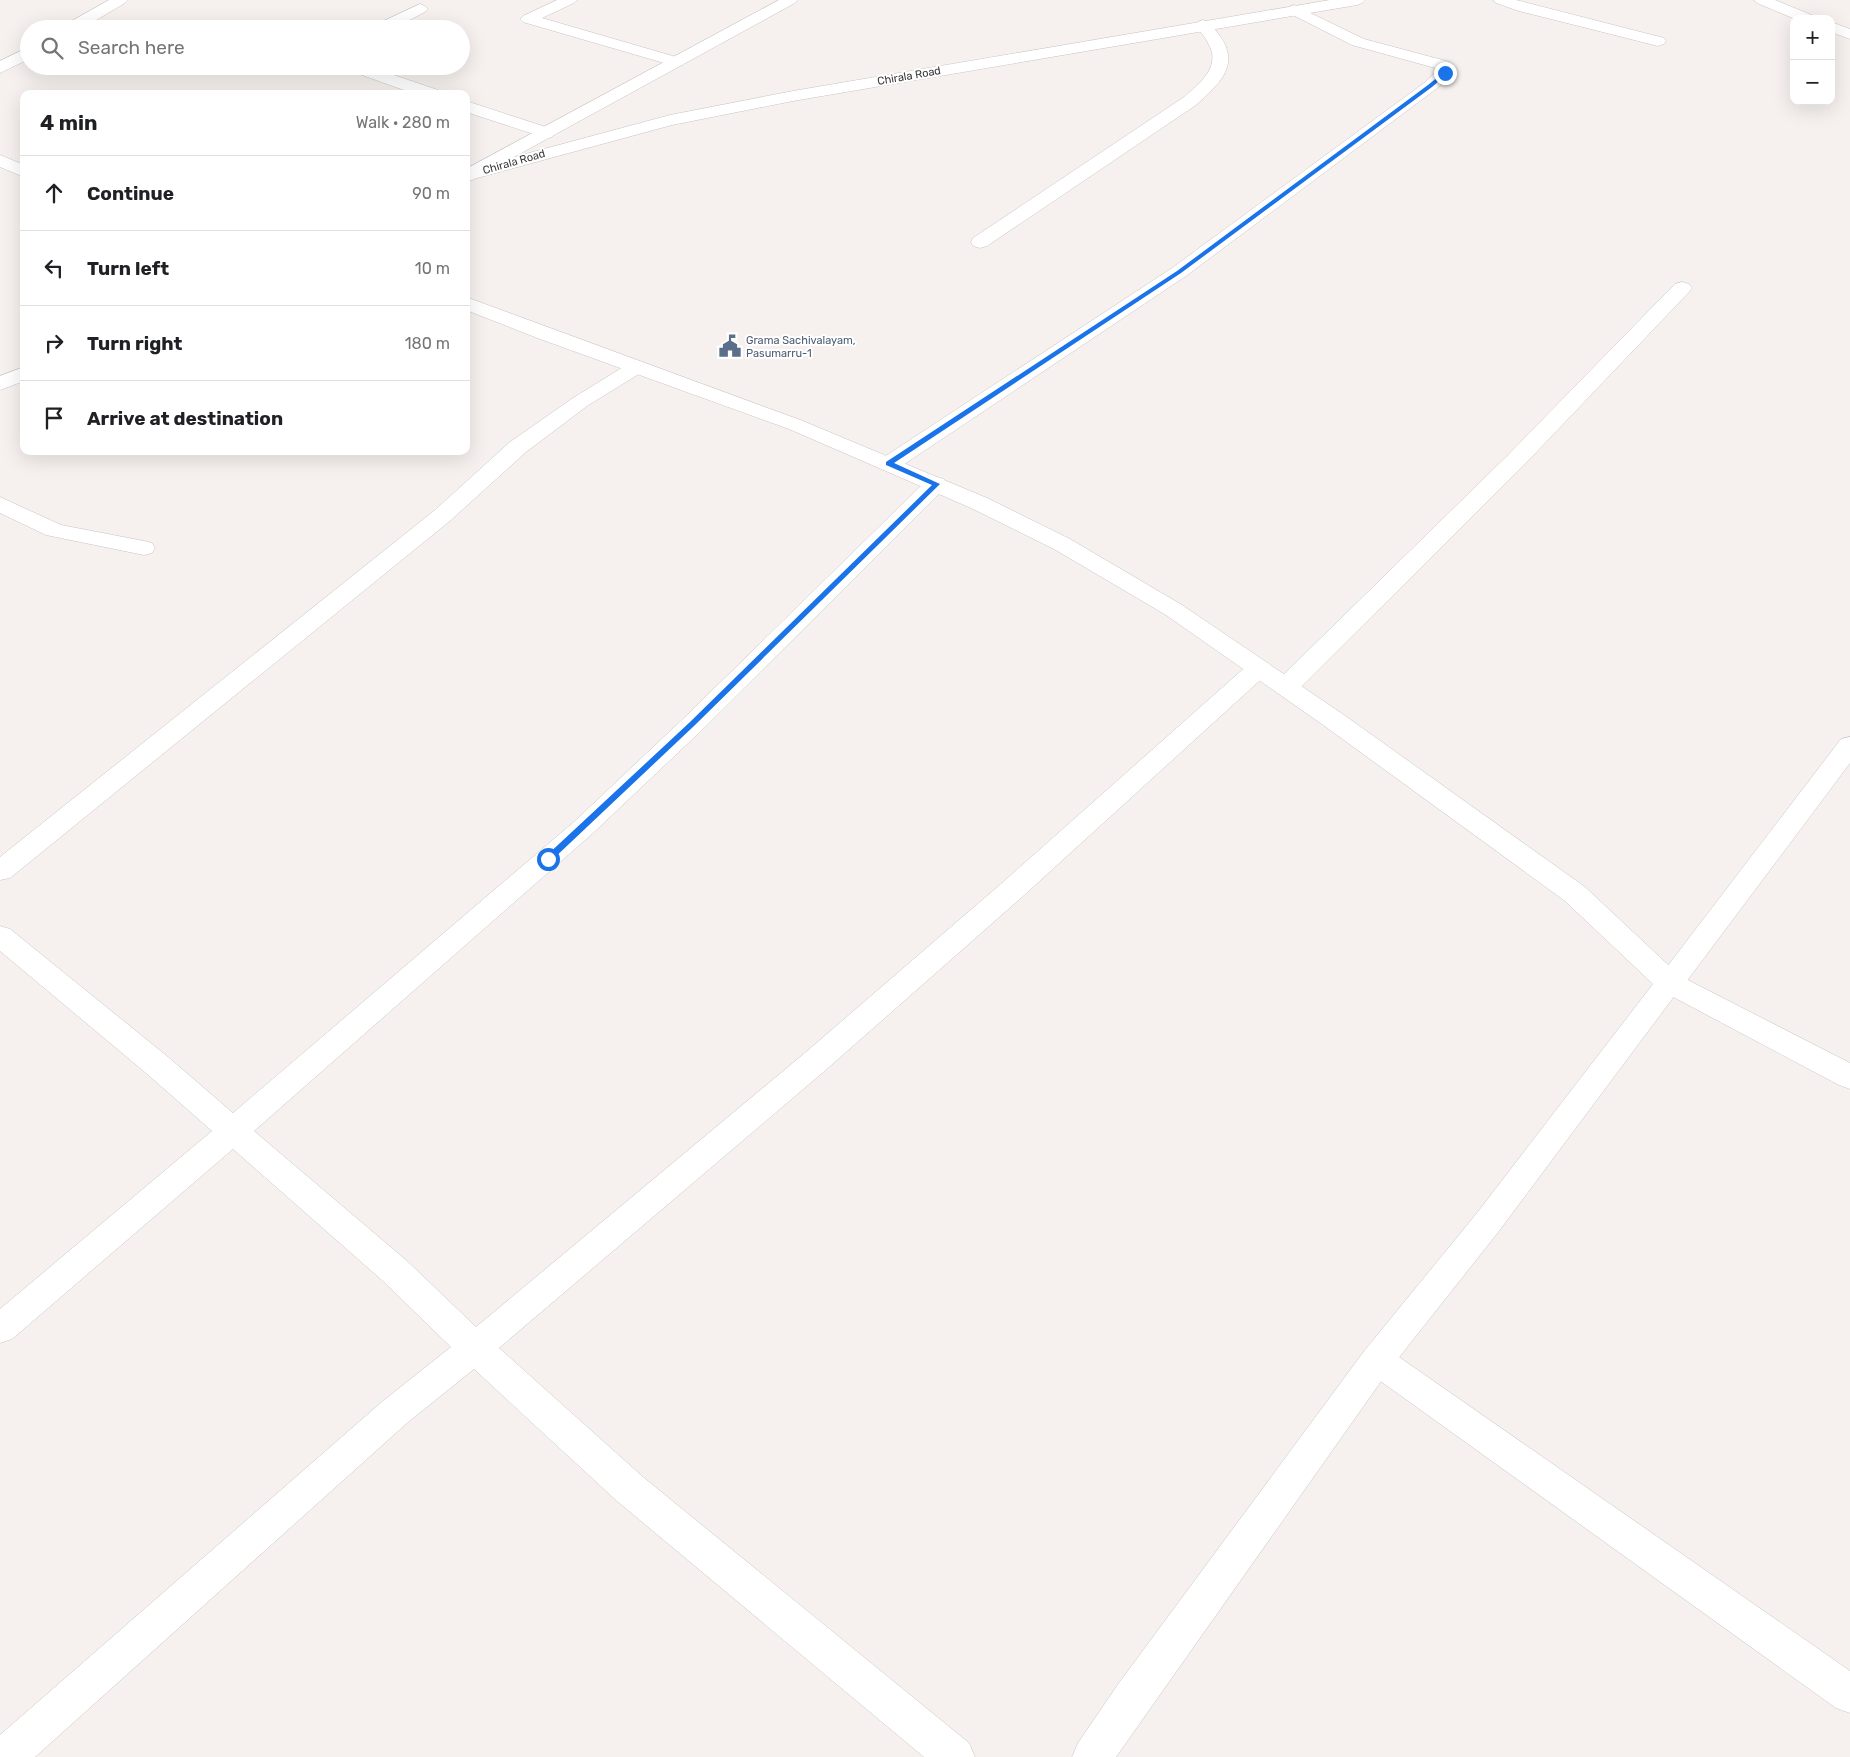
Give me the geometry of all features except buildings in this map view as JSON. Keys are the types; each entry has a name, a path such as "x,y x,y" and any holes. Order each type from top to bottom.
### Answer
{"street":[{"path":"85,20 120,0"},
{"path":"568,0 528,19 677,62"},
{"path":"470,174 790,0"},
{"name":"Chirala Road","path":"470,175 670,120 802,94 1357,0"},
{"path":"1501,0 1532,11 1658,41"},
{"path":"1762,0 1799,15"},
{"path":"397,20 420,9"},
{"path":"889,464 1179,272 1430,86 1447,69 1444,65 1358,42 1294,10"},
{"path":"980,242 1190,101 1202,90 1214,78 1221,56 1220,48 1203,25"},
{"path":"1835,28 1850,34"},
{"path":"0,68 20,57"},
{"path":"377,75 420,90"},
{"path":"470,107 546,133"},
{"path":"0,160 20,170"},
{"path":"1286,687 1515,461 1682,288"},
{"path":"470,305 635,368 796,425 979,503 1079,554 1174,610 1259,668 1575,894 1670,983 1850,1077"},
{"path":"0,870 443,515 518,447 580,402 635,368"},
{"path":"0,384 20,375"},
{"path":"0,1329 233,1131 584,827 692,724 936,484"},
{"path":"0,504 54,530 144,548"},
{"path":"5,1757 395,1412 475,1348 840,1040 1012,890 1259,668"},
{"path":"1092,1757 1133,1697 1377,1360 1488,1222 1850,745"},
{"path":"0,936 157,1065 395,1271 475,1348 630,1489 955,1757"},
{"path":"1377,1360 1850,1694"}],"place":[{"name":"Grama Sachivalayam, Pasumarru-1","path":"730,346"}],"route":[{"path":"548,859 692,724 936,484 889,464 1179,272 1445,73"}]}
